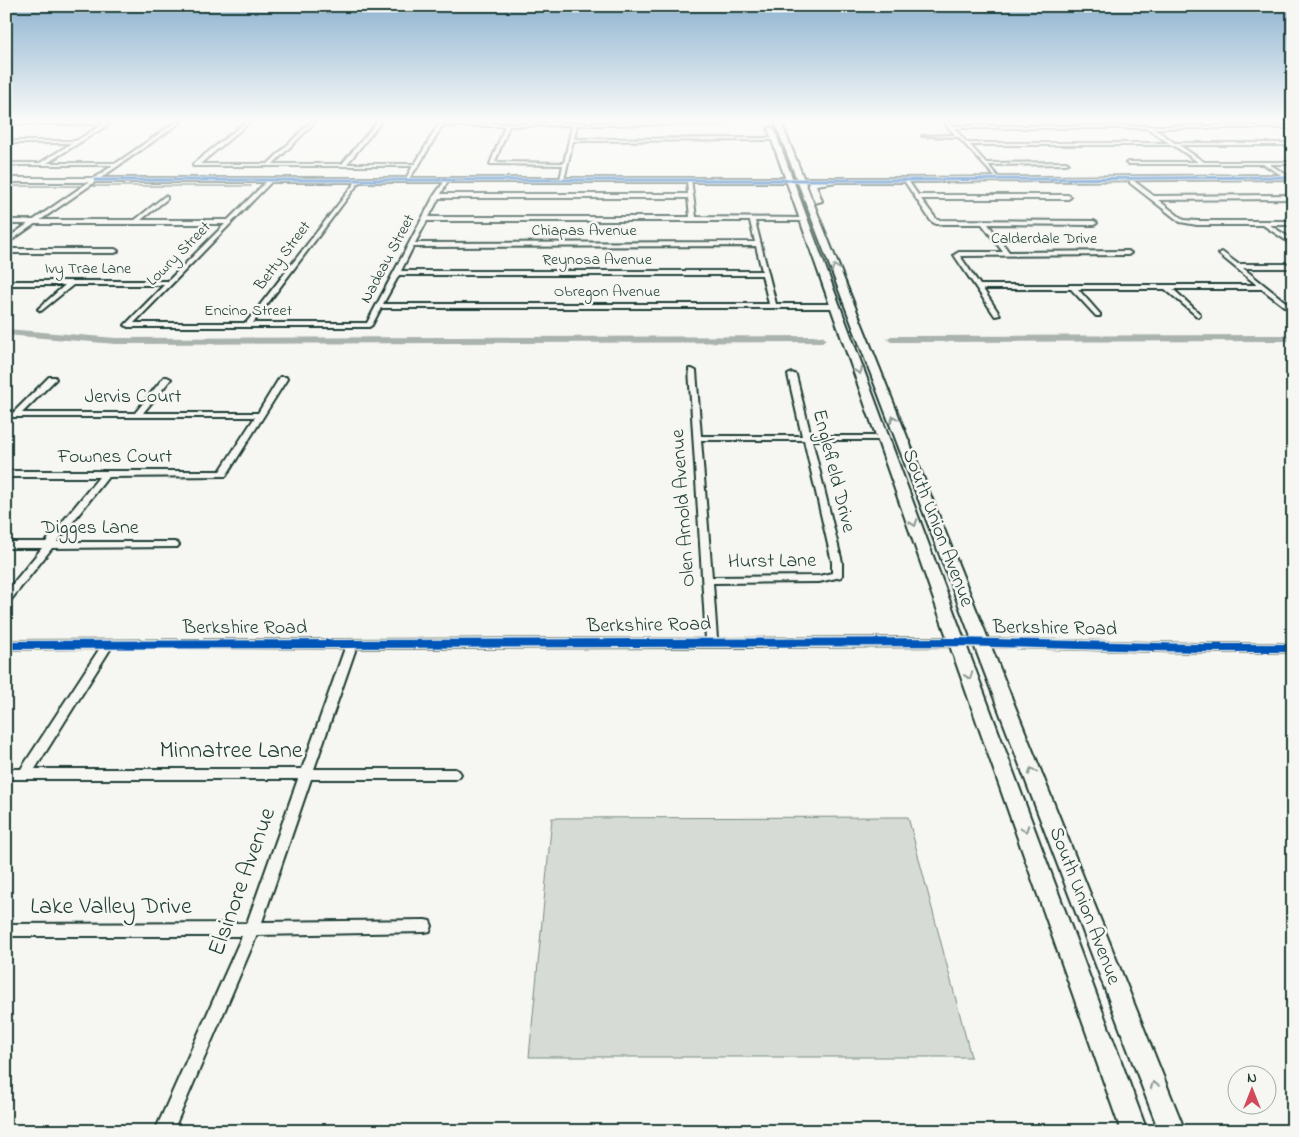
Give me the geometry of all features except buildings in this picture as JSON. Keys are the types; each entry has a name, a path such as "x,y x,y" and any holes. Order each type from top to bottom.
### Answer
{"main road":[{"name":"South Union Avenue","path":"786,175 1134,1131"},
{"path":"792,175 794,179 800,180"},
{"name":"South Union Avenue","path":"798,175 1172,1131"},
{"path":"926,182 997,178"},
{"path":"1132,182 1136,180 1200,178"},
{"path":"6,180 1291,179"},
{"path":"905,180 926,182 1216,182 1291,179"},
{"path":"788,180 796,184 803,201 814,214"},
{"path":"796,203 805,209 811,222 819,202 812,184 834,180"}],"street":[{"path":"6,242 101,175"},
{"path":"407,180 410,175"},
{"path":"562,180 563,175"},
{"path":"994,175 997,178"},
{"name":"Lowry Street","path":"128,325 270,180"},
{"name":"Betty Street","path":"248,325 358,180"},
{"name":"Nadeau Street","path":"369,325 446,180"},
{"path":"689,180 693,219"},
{"path":"905,180 936,222 1094,223"},
{"path":"1132,182 1182,221 1293,223"},
{"path":"437,196 691,196"},
{"path":"918,197 1068,197"},
{"path":"1152,198 1293,197"},
{"path":"136,222 165,198"},
{"path":"425,219 803,219"},
{"path":"752,219 773,306"},
{"path":"6,222 229,222"},
{"path":"984,223 1007,253"},
{"path":"1264,223 1293,243"},
{"name":"Chiapas Avenue","path":"412,245 757,244"},
{"path":"6,250 115,250"},
{"name":"Calderdale Drive","path":"978,286 957,256 959,254 1128,253"},
{"path":"1222,254 1293,311"},
{"path":"1237,266 1293,266"},
{"name":"Reynosa Avenue","path":"396,273 765,273"},
{"name":"Ivy Trae Lane","path":"6,283 169,283"},
{"path":"40,309 71,283"},
{"path":"978,286 1262,287"},
{"path":"978,286 997,315"},
{"path":"1073,287 1098,315"},
{"path":"1167,287 1198,315"},
{"name":"Obregon Avenue","path":"379,306 835,306"},
{"name":"Encino Street","path":"128,325 369,325"},
{"name":"Olen Arnold Avenue","path":"692,371 712,642"},
{"name":"Englefield Drive","path":"792,375 837,562 837,575"},
{"path":"10,415 52,379"},
{"path":"137,415 167,379"},
{"path":"260,415 282,379"},
{"name":"Jervis Court","path":"10,415 260,415"},
{"name":"Fownes Court","path":"6,474 223,474 260,415"},
{"path":"697,438 883,438"},
{"path":"6,599 106,474"},
{"name":"Digges Lane","path":"6,545 174,545"},
{"name":"Hurst Lane","path":"707,580 819,579 837,575"},
{"name":"Berkshire Road","path":"6,644 957,642 1196,648 1293,648"},
{"path":"25,774 108,644"},
{"name":"Elsinore Avenue","path":"164,1131 252,929 352,644"},
{"name":"Minnatree Lane","path":"6,774 455,774"},
{"name":"Lake Valley Drive","path":"6,930 425,926"}],"shaded area":[{"path":"908,817 971,1057 529,1057 552,818"}],"waterway":[{"path":"6,186 251,186"},
{"path":"6,332 116,341 822,339"},
{"path":"891,339 1293,338"}],"cycle path":[{"path":"95,180 905,180 1293,177"},
{"path":"6,645 957,642 1196,648 1293,648"}]}
